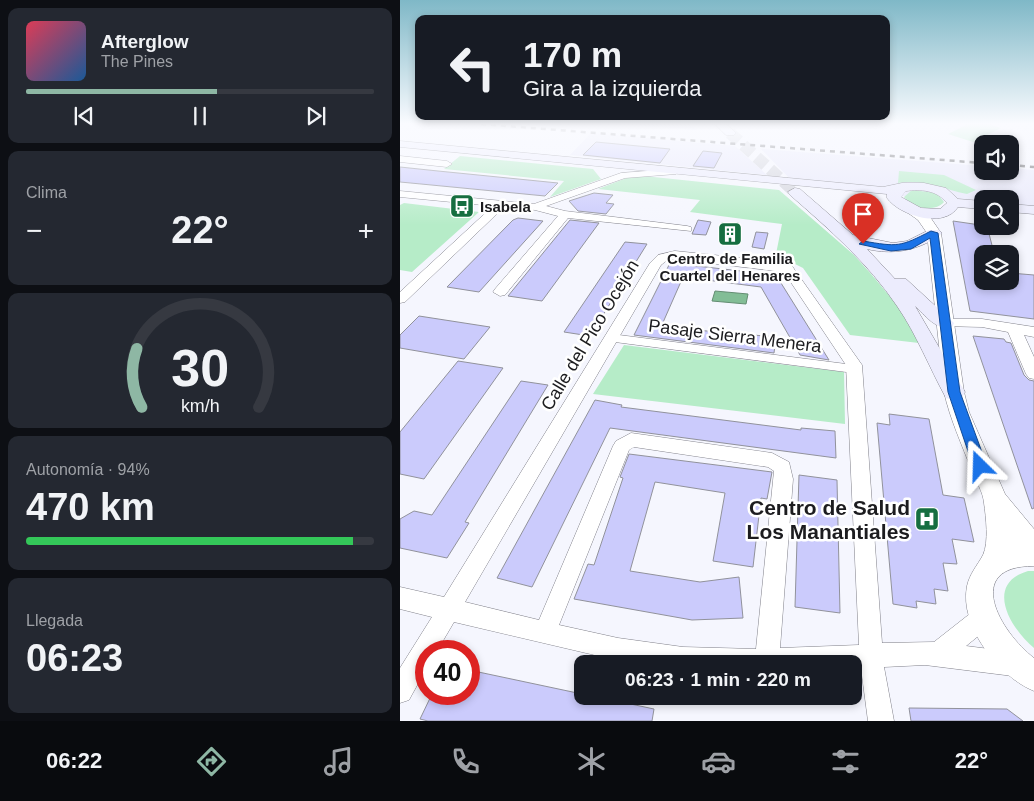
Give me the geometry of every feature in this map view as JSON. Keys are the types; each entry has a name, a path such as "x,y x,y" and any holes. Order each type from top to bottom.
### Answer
{"main road":[{"path":"533,158 876,191 917,186 934,188 944,192 954,202 974,204"},
{"path":"766,181 869,196 898,203 911,210 930,214 942,212 952,207 954,202"},
{"path":"898,203 894,194 902,187"},
{"path":"795,192 847,239 901,298 922,331 954,392"},
{"path":"1019,209 1034,210"},
{"path":"847,239 881,248 900,248 915,245 933,230"},
{"path":"847,239 864,251 945,323"}],"street":[{"path":"400,159 447,164"},
{"path":"534,207 624,175 673,172"},
{"path":"400,194 534,207 565,214 687,229"},
{"path":"400,299 500,205"},
{"path":"911,210 923,217 933,230 954,392 968,436 996,501 1034,548"},
{"path":"933,230 942,212"},
{"path":"500,292 565,214"},
{"name":"Calle del Pico Ocejón","path":"400,691 656,263 662,258 680,256 781,266 793,274 851,359 854,369 871,657 881,721"},
{"path":"945,323 982,323 1034,332"},
{"path":"1014,329 1034,374"},
{"name":"Pasaje Sierra Menera","path":"611,338 854,369"},
{"path":"545,632 622,446 631,440 772,460 783,467 784,479 778,524 767,655"},
{"path":"995,560 998,539 996,501"},
{"path":"1026,670 997,642 984,617 980,589 982,577 995,560 1008,554 1034,554"},
{"path":"400,598 618,650 654,655"},
{"path":"938,654 984,617"},
{"path":"862,657 938,654 1026,670"}],"shaded area":[{"path":"458,158 477,158 593,169 601,179 550,197 564,181 444,169"},
{"path":"596,158 748,158 767,175"},
{"path":"769,158 873,158 974,165 974,180 1019,180 1019,169 1034,170 1034,210 1019,209 1019,190 974,190 974,204 795,184"},
{"path":"899,171 944,175 976,190 967,194 926,183 898,183"},
{"path":"644,176 779,190 854,255 897,305 919,343 850,335 803,268 789,261 775,259 782,224 690,212 700,200 598,189 629,177"},
{"path":"912,190 937,193 944,202 929,208 917,206 907,201 904,197"},
{"path":"404,203 479,212 412,272 400,270 400,205"},
{"path":"715,291 748,294 746,304 712,301"},
{"path":"624,345 844,372 845,424 593,394"},
{"path":"1028,571 1034,571 1034,648 1010,618 1004,596 1007,586 1015,577"}],"building":[{"path":"608,158 664,158 660,163"},
{"path":"699,158 720,158 714,168 693,166"},
{"path":"400,167 558,183 545,196 400,182"},
{"path":"594,193 613,195 606,203 614,204 606,214 578,211 569,201"},
{"path":"518,218 543,221 479,292 447,287 513,220"},
{"path":"570,220 599,223 542,301 508,296"},
{"path":"698,220 711,222 706,235 692,234"},
{"path":"953,221 974,224 974,235 989,235 992,245 974,245 974,290 1019,290 1019,274 1034,275 1034,319 970,311"},
{"path":"756,232 768,233 764,249 752,247"},
{"path":"625,242 647,244 590,336 564,332"},
{"path":"670,263 776,275 829,360 800,355 761,287 683,277 661,327 776,337 774,353 634,335"},
{"path":"419,316 490,327 464,359 400,348 400,335"},
{"path":"973,336 1004,339 1006,342 1011,343 1024,375 1029,380 1034,381 1034,508 1032,509"},
{"path":"458,361 503,368 424,479 400,474 400,432"},
{"path":"521,381 548,385 465,522 469,523 447,558 400,548 400,519 414,511 432,515"},
{"path":"595,400 622,405 621,407 801,430 801,428 835,431 836,458 610,428 532,587 497,578"},
{"name":"Centro de Salud Los Manantiales","path":"889,414 929,419 943,495 964,498 974,542 952,539 957,564 943,563 948,591 934,589 936,604 916,601 917,608 893,604 877,423 890,425"},
{"path":"629,454 772,472 767,499 761,498 753,567 713,561 725,493 655,482 630,571 700,582 739,577 743,618 692,620 574,599 588,564 594,565 623,478 620,477"},
{"path":"799,475 837,480 840,613 795,607"},
{"path":"480,672 574,692 574,705 635,705 654,709 652,721 428,721 420,719 427,705 480,705"},
{"path":"909,708 1007,709 1023,721 911,721"}],"tunnel":[{"path":"757,158 795,192"}],"railway":[{"path":"913,158 974,162"},
{"path":"1019,166 1034,167"}],"place":[{"name":"Isabela","path":"462,206"},
{"name":"Centro de Familia Cuartel del Henares","path":"730,234"},
{"name":"Centro de Salud Los Manantiales","path":"927,519"}],"route":[{"path":"863,244 881,248 908,247 915,245 934,233 954,392 980,466"}]}
